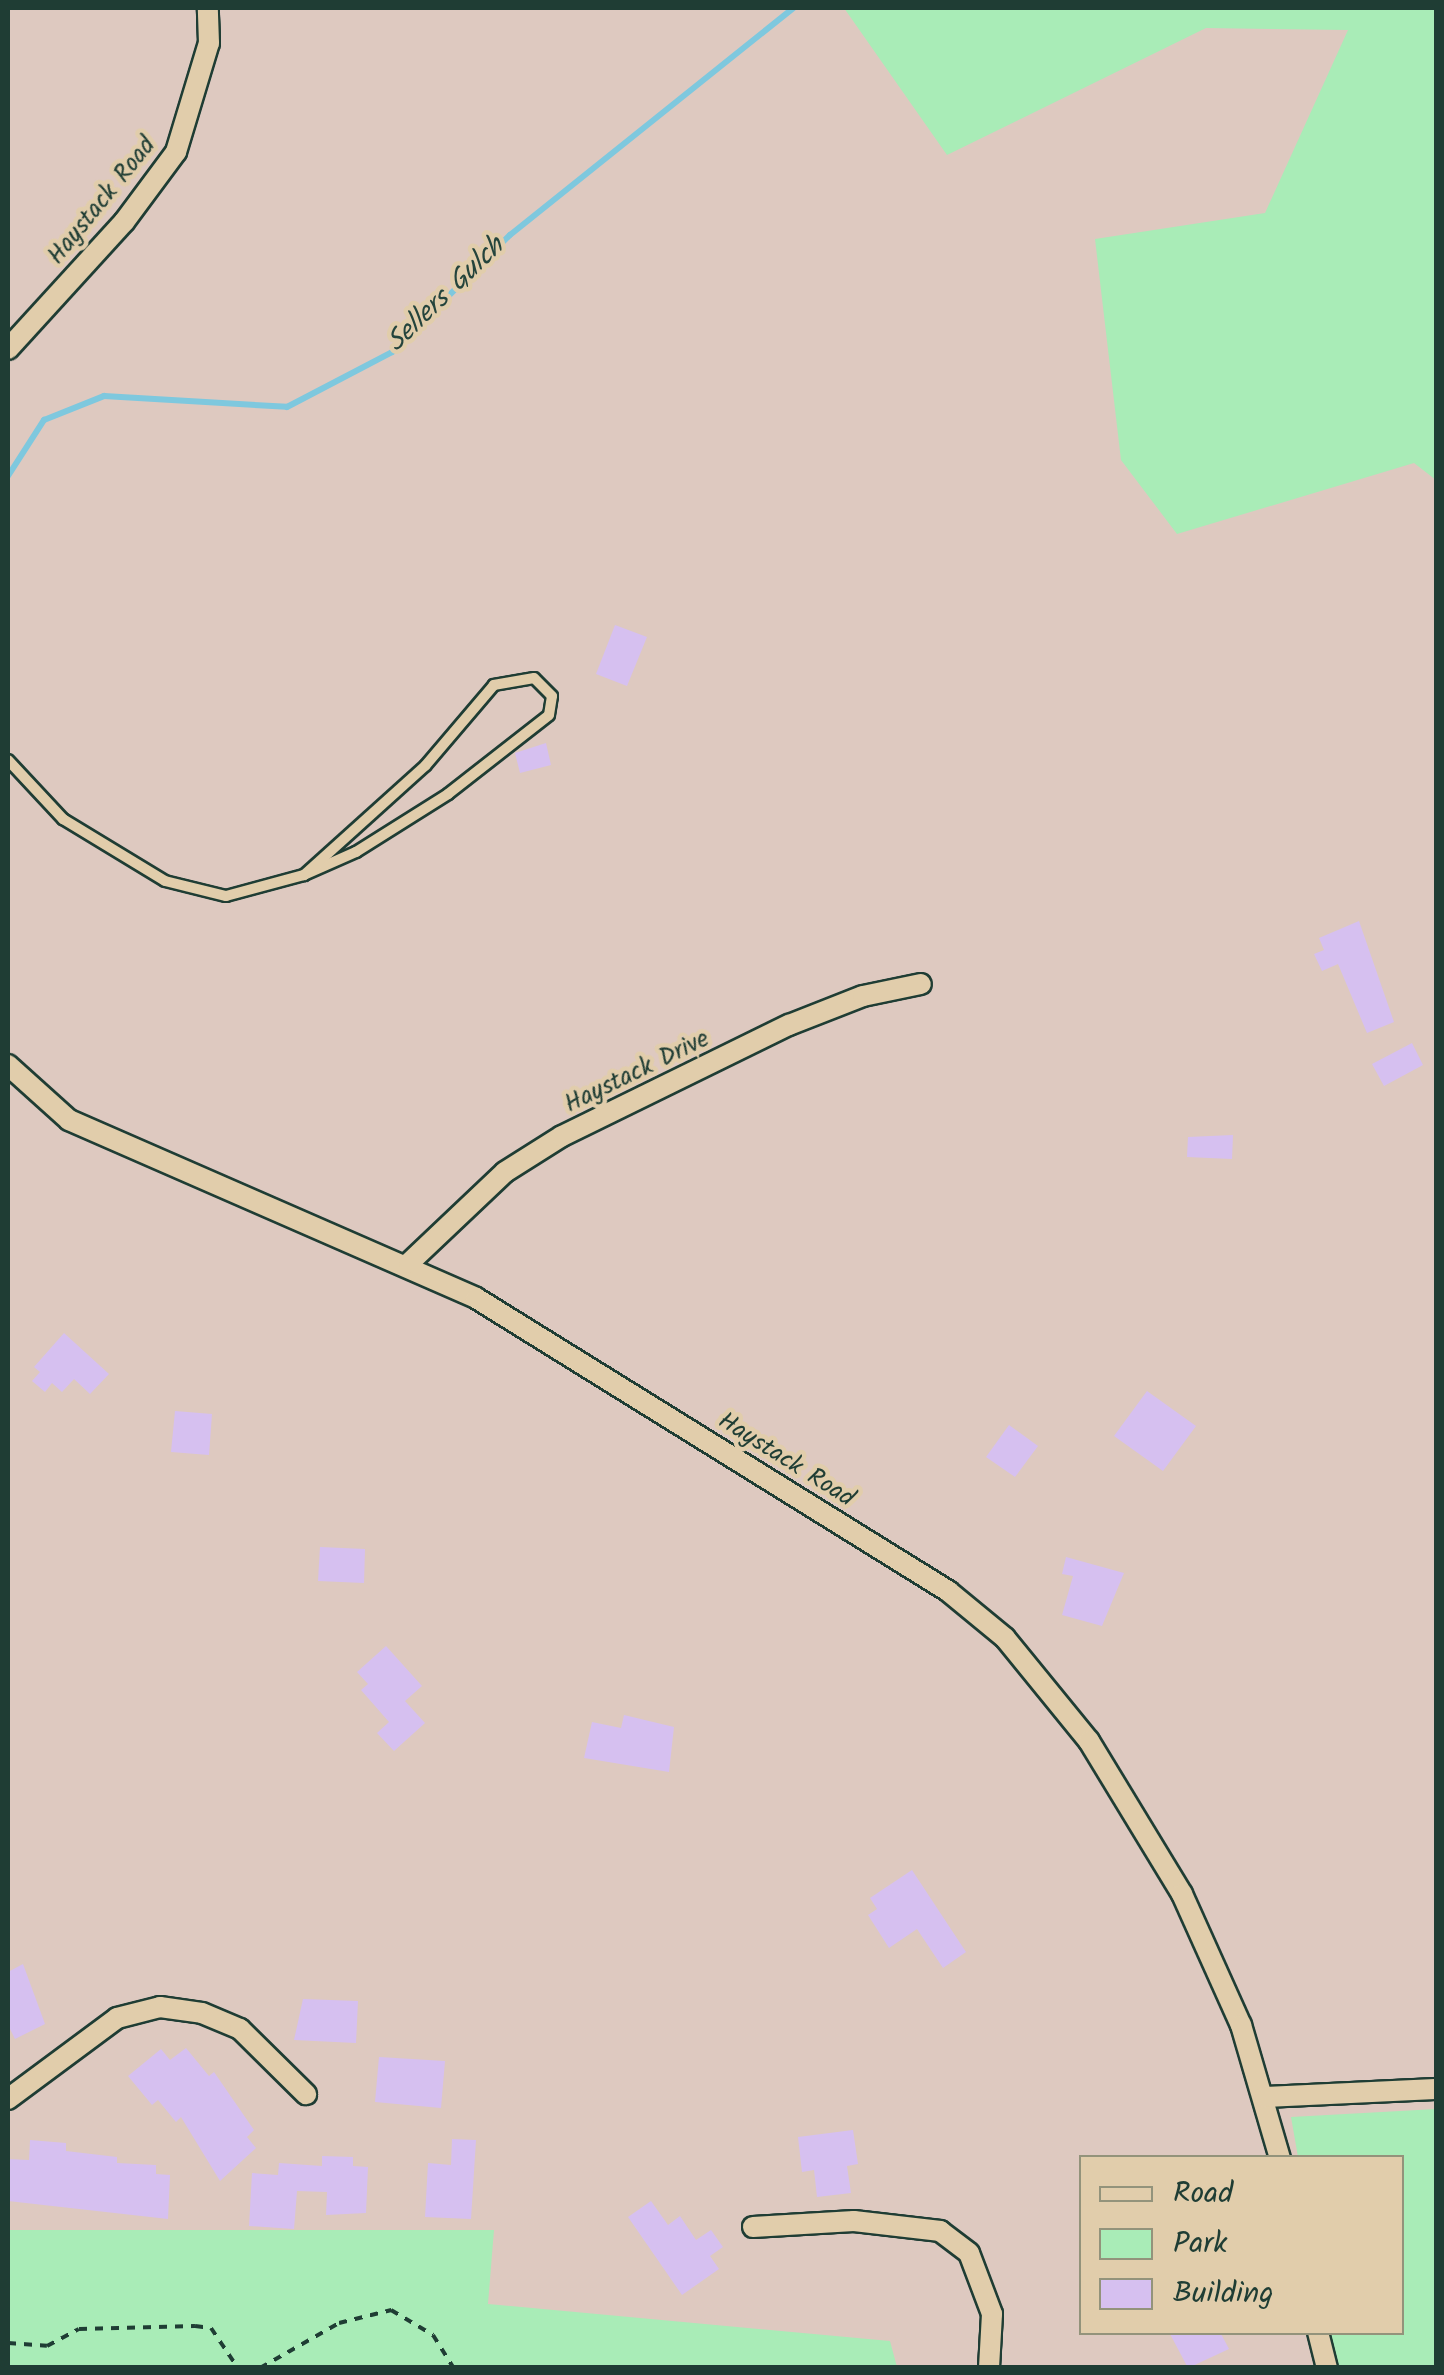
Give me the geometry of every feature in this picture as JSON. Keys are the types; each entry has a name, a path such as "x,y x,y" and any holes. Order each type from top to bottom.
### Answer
{"street":[{"name":"Haystack Road","path":"8,349 124,222 176,152 209,43 208,8"},
{"name":"Haystack Drive","path":"409,1263 505,1172 562,1136 789,1025 863,996 921,984"},
{"name":"Haystack Road","path":"8,1065 69,1120 409,1263 574,1356 948,1591 1004,1638 1089,1740 1182,1894 1216,1960 1265,2097 1279,2155"},
{"path":"8,2100 116,2018 160,2007 202,2012 240,2029 306,2094"},
{"path":"1265,2097 1436,2089"},
{"path":"754,2227 870,2222 940,2230 969,2253 992,2314 989,2368"},
{"path":"1319,2335 1326,2368"}],"lane":[{"path":"8,760 63,819 166,881 226,896 304,875 356,852 448,794 549,715 552,696 534,678 494,684 425,766 304,875"}],"path":[{"path":"260,2368 339,2323 391,2310 432,2334 454,2368"},
{"path":"8,2342 47,2346 79,2329 196,2326 222,2339 238,2368"}],"green space":[{"path":"844,8 1436,8 1436,480 1414,463 1177,534 1121,460 1095,239 1265,213 1348,30 1206,28 947,155"},
{"path":"1436,2109 1436,2367 1332,2367 1326,2335 1404,2335 1404,2155 1298,2155 1291,2117"},
{"path":"8,2230 494,2230 488,2304 890,2341 897,2367 8,2367"}],"building":[{"path":"615,625 647,637 627,686 596,674"},
{"path":"546,743 551,765 520,773 515,753"},
{"path":"1359,921 1394,1022 1367,1033 1338,964 1322,971 1314,954 1324,950 1319,938"},
{"path":"1412,1043 1423,1065 1384,1086 1372,1064"},
{"path":"1233,1135 1232,1159 1187,1157 1188,1137"},
{"path":"64,1333 109,1374 90,1394 74,1379 62,1392 52,1383 45,1392 32,1381 40,1372 34,1367"},
{"path":"1147,1391 1196,1426 1163,1471 1114,1436"},
{"path":"175,1411 212,1414 209,1455 171,1452"},
{"path":"1009,1425 1038,1446 1015,1477 986,1457"},
{"path":"320,1547 365,1549 364,1583 318,1581"},
{"path":"1066,1557 1124,1573 1102,1626 1062,1615 1073,1576 1062,1574"},
{"path":"386,1646 422,1686 405,1701 425,1723 394,1751 377,1733 389,1722 361,1690 368,1684 357,1672"},
{"path":"624,1715 674,1727 669,1772 584,1758 592,1722 621,1728"},
{"path":"912,1870 966,1952 943,1968 917,1929 889,1948 868,1915 877,1909 870,1898"},
{"path":"23,1964 45,2024 15,2039 8,2025 8,1972"},
{"path":"303,1999 358,2001 356,2043 294,2040"},
{"path":"186,2048 209,2076 214,2072 254,2130 247,2137 256,2148 220,2181 181,2117 176,2122 158,2100 152,2105 128,2076 161,2049 170,2060"},
{"path":"379,2057 445,2061 441,2108 375,2102"},
{"path":"853,2130 858,2164 847,2166 851,2193 817,2197 814,2170 802,2172 798,2137"},
{"path":"452,2139 476,2140 471,2219 425,2217 428,2163 451,2165"},
{"path":"30,2140 66,2143 66,2151 117,2157 117,2163 156,2165 156,2174 170,2175 168,2219 8,2201 8,2159 29,2160"},
{"path":"322,2156 353,2157 353,2166 368,2167 366,2213 326,2215 327,2192 297,2191 294,2229 249,2226 252,2173 278,2175 279,2163 322,2166"},
{"path":"651,2201 668,2225 680,2216 696,2240 711,2230 723,2247 710,2256 719,2269 682,2295 628,2217"},
{"path":"1171,2335 1222,2335 1229,2349 1188,2368"}],"waterway":[{"name":"Sellers Gulch","path":"8,476 44,420 104,396 287,407 392,352 510,235 793,8"}]}
